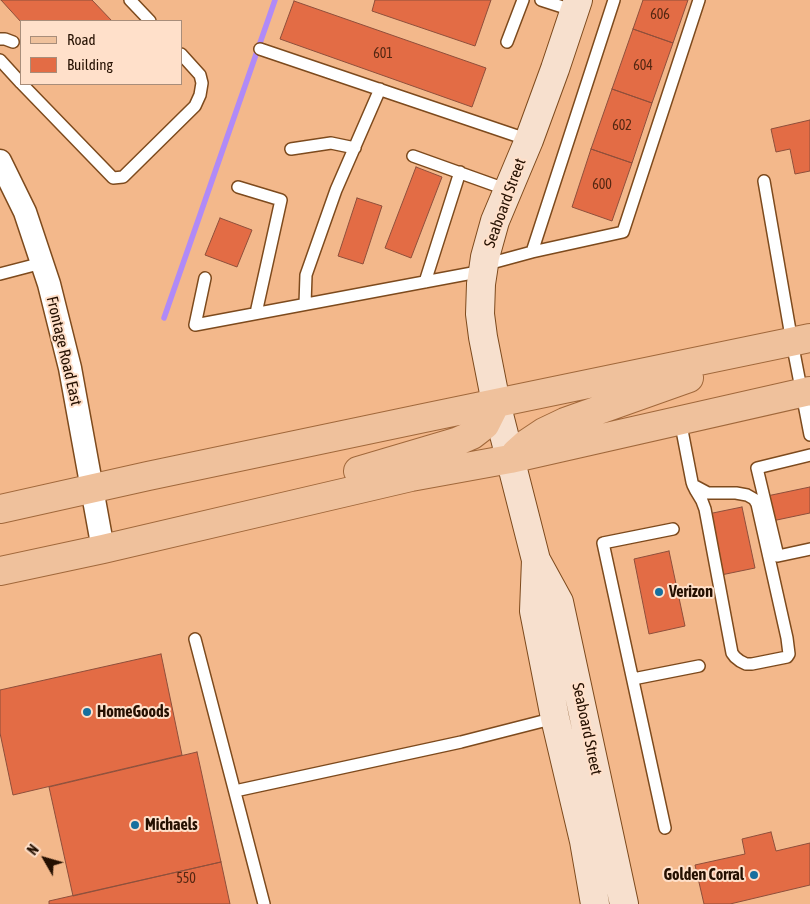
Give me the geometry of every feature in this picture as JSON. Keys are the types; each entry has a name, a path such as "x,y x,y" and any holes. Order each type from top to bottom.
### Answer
{"main road":[{"path":"0,509 91,488 795,341"},
{"path":"510,459 526,444 544,432 565,422 795,341"},
{"path":"0,571 103,549 411,476 510,459 806,392"},
{"path":"245,515 330,480 456,442 472,435 484,425 496,403"}],"street":[{"name":"Seaboard Street","path":"576,6 529,140 495,221 483,268 480,314 496,403 536,560 559,602 624,904"},
{"name":"Frontage Road East","path":"0,161 25,212 49,284 70,368 103,549"},
{"name":"Seaboard Street","path":"536,560 534,611 555,718 584,842 595,904"}],"lane":[{"path":"130,0 149,20"},
{"path":"507,42 523,0"},
{"path":"541,0 576,6"},
{"path":"532,252 614,0"},
{"path":"205,278 195,325 425,282 483,268 532,252 623,232 699,0"},
{"path":"0,39 13,42"},
{"path":"260,49 529,140"},
{"path":"25,85 114,178 123,177 195,106 200,95 202,83 200,75 182,55"},
{"path":"0,62 20,80"},
{"path":"305,304 306,276 336,190 380,90"},
{"path":"291,149 331,143 355,148"},
{"path":"414,156 508,190"},
{"path":"425,282 460,172"},
{"path":"764,181 806,392 810,435"},
{"path":"238,187 281,200 256,314"},
{"path":"0,274 42,264"},
{"path":"680,420 693,485 705,509 732,653 746,664 787,657 789,654 788,638 757,504 754,499 747,495 708,493 693,485"},
{"path":"810,455 757,468 778,556 810,549"},
{"path":"665,828 603,544 673,529"},
{"path":"195,639 264,904"},
{"path":"633,679 699,666"},
{"path":"234,791 461,742 555,718"}],"building":[{"path":"1,0 92,0 111,20 20,20"},
{"path":"375,0 491,0 475,46 372,11"},
{"path":"643,0 688,0 673,43 633,29"},
{"path":"294,1 486,68 472,107 280,39"},
{"path":"633,29 673,43 652,103 612,89"},
{"path":"612,89 652,103 632,163 591,149"},
{"path":"810,120 810,171 795,174 790,149 776,152 771,129"},
{"path":"591,149 632,163 612,221 572,207"},
{"path":"416,167 442,177 411,258 385,248"},
{"path":"357,198 382,206 363,264 338,256"},
{"path":"220,218 252,230 237,267 205,255"},
{"path":"810,487 810,513 772,521 767,496"},
{"path":"742,507 755,568 721,575 708,514"},
{"name":"Verizon","path":"669,551 685,626 649,634 634,559"},
{"name":"HomeGoods","path":"161,654 182,755 13,795 0,733 0,690"},
{"name":"Michaels","path":"197,752 221,862 73,896 49,787"},
{"name":"Golden Corral","path":"771,832 776,851 810,843 810,885 730,904 704,904 695,865 745,854 742,839"},
{"path":"221,862 230,904 49,904 49,901"}],"waterway":[{"path":"164,318 275,0"}],"place":[{"name":"Verizon","path":"659,592"},
{"name":"HomeGoods","path":"87,712"},
{"name":"Michaels","path":"135,825"},
{"name":"Golden Corral","path":"754,875"}]}
